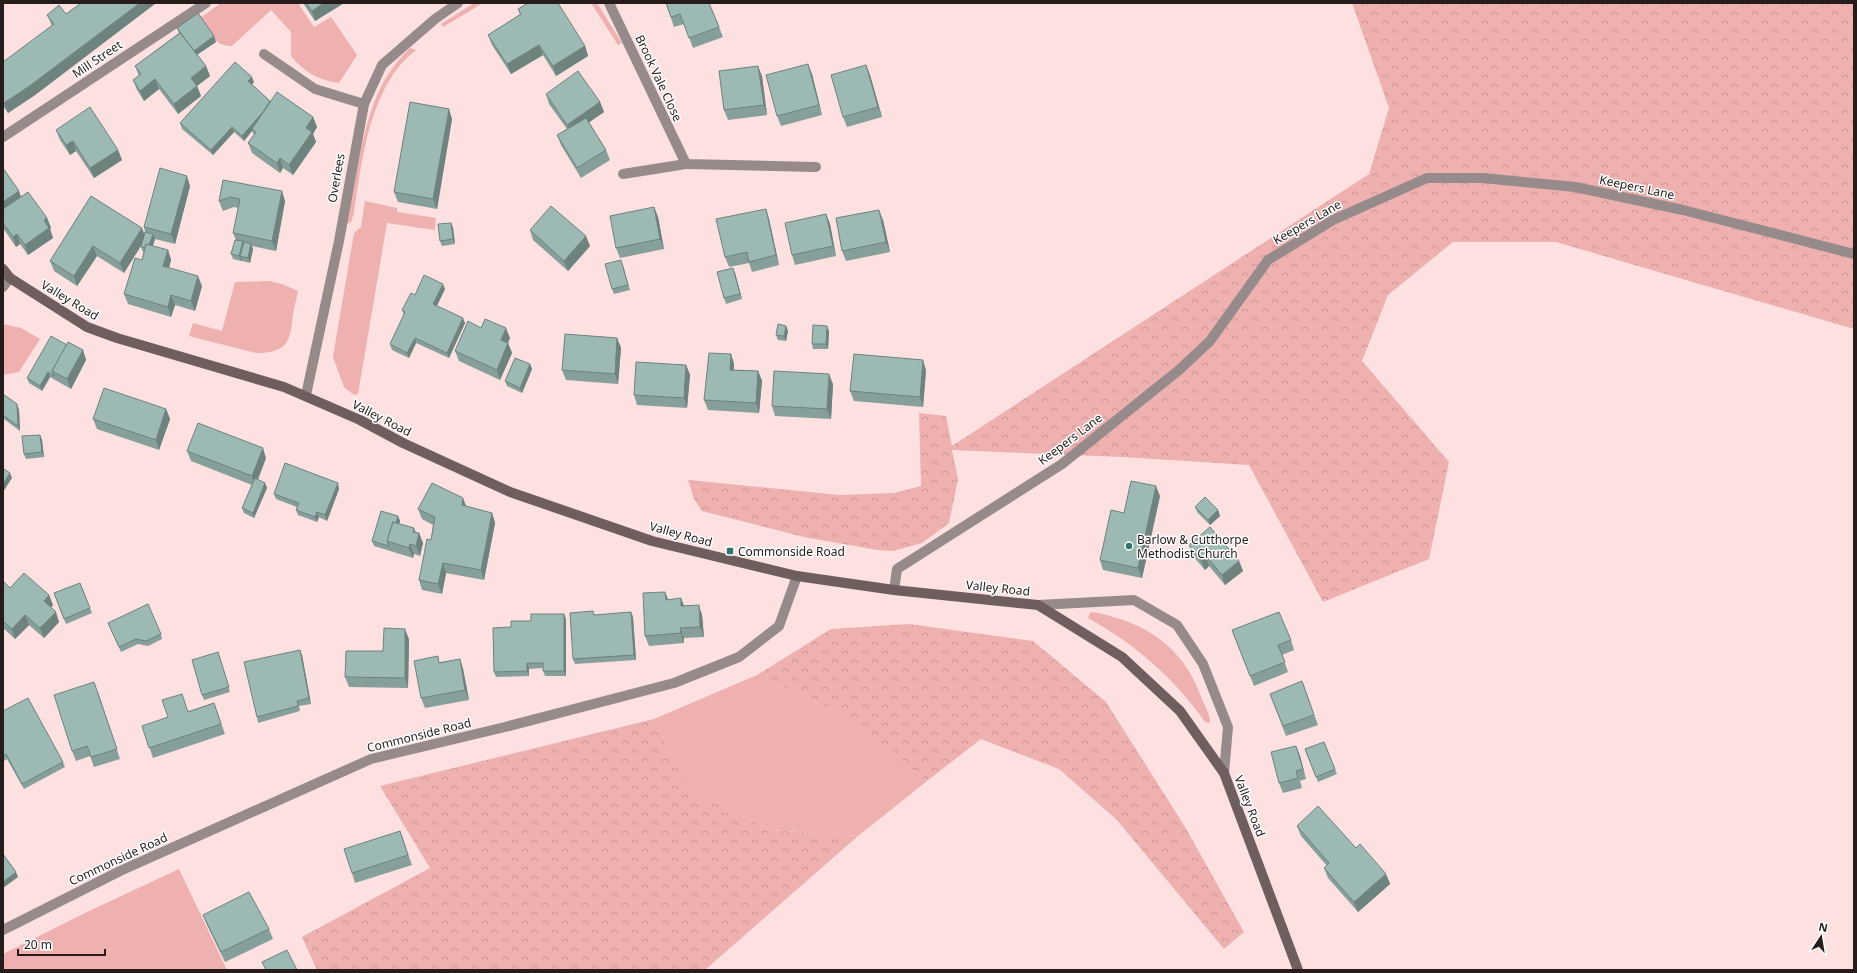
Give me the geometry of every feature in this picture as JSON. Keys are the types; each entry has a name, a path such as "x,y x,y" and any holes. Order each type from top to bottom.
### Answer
{"main road":[{"name":"Valley Road","path":"3,268 10,278 87,327 117,338 284,386 360,420 403,443 510,492 669,546 797,576 894,590 1038,605 1122,657 1180,711 1224,773 1298,970"}],"street":[{"name":"Mill Street","path":"3,137 206,3"},
{"name":"Overlees","path":"306,395 338,241 364,104 382,65 434,19 458,3"},
{"name":"Brook Vale Close","path":"609,3 686,164"},
{"path":"264,54 315,89 364,104"},
{"path":"623,174 686,164 816,167"},
{"name":"Keepers Lane","path":"894,590 897,569 1062,464 1179,370 1210,341 1268,260 1333,220 1427,178 1483,178 1575,187 1683,210 1854,254"},
{"path":"3,287 10,278"},
{"name":"Commonside Road","path":"3,930 120,871 371,759 505,728 674,683 739,657 779,626 797,576"},
{"path":"1038,605 1134,600 1177,625 1203,664 1228,726 1224,773"}],"green space":[{"path":"221,3 298,3 314,27 331,17 357,55 339,83 324,80 306,71 291,56 291,32 271,10 232,46 226,46 221,44 213,37 200,18"},
{"path":"474,3 483,3 443,27 441,24"},
{"path":"591,3 597,3 622,43 618,45"},
{"path":"1352,3 1854,3 1854,329 1556,242 1453,242 1388,295 1362,361 1449,462 1429,559 1323,602 1249,465 1122,457 952,450 958,479 949,523 922,543 893,551 877,550 804,537 702,511 694,499 688,480 839,495 894,493 921,486 919,413 946,416 952,446 1369,174 1389,108"},
{"path":"410,48 416,50 400,65 388,83 378,103 365,147 354,213 351,222 347,224 349,206 372,107 387,76"},
{"path":"365,201 397,208 397,212 436,218 435,230 387,223 358,394 354,395 344,387 333,357 354,233 361,227"},
{"path":"269,281 282,284 298,291 291,331 286,343 282,347 271,352 256,353 189,336 193,323 222,331 235,282"},
{"path":"3,324 21,328 40,339 19,372 3,375"},
{"path":"1093,612 1112,616 1129,622 1160,639 1173,650 1193,679 1208,714 1210,723 1205,722 1180,691 1152,663 1122,639 1088,618 1090,613"},
{"path":"909,624 1033,641 1106,702 1185,827 1244,932 1224,949 1117,820 1059,769 981,739 927,781 841,714 757,675 831,629"},
{"path":"757,675 841,714 927,781 858,836 771,830 689,790 654,719"},
{"path":"654,719 689,790 771,830 858,836 705,970 317,970 302,937 430,868 380,786"},
{"path":"179,869 227,970 3,970 3,954 85,913"}],"building":[{"path":"81,3 140,3 31,85 4,103 3,62 54,24 47,15 59,5 66,14"},
{"path":"306,3 324,3 312,11"},
{"path":"528,3 558,3 585,46 553,66 539,45 507,64 488,35 521,14 518,9"},
{"path":"666,3 709,3 719,27 689,38 680,14 671,17"},
{"path":"198,13 214,36 194,51 177,28"},
{"path":"180,33 206,66 191,78 197,86 174,104 155,79 140,91 133,80 141,74 135,66"},
{"path":"235,62 252,77 248,81 270,101 263,112 242,136 232,127 211,150 180,123"},
{"path":"808,64 819,105 777,116 766,75"},
{"path":"866,65 878,107 843,117 831,75"},
{"path":"758,66 764,105 724,110 719,71"},
{"path":"578,71 600,102 567,125 546,94"},
{"path":"277,92 313,117 306,128 312,132 289,165 280,158 277,163 248,143 256,132 252,129"},
{"path":"410,102 449,109 433,199 394,192"},
{"path":"90,107 118,150 90,168 73,141 66,145 56,130"},
{"path":"586,118 606,150 577,168 557,135"},
{"path":"3,168 19,191 3,202"},
{"path":"160,168 187,176 171,234 144,227"},
{"path":"223,180 282,191 272,241 233,233 240,199 230,197 219,201"},
{"path":"28,192 47,218 44,220 49,228 25,245 17,234 13,237 3,223 3,209"},
{"path":"91,196 142,228 120,263 93,246 74,276 50,261"},
{"path":"551,206 586,236 564,261 530,230"},
{"path":"654,207 660,239 616,248 610,216"},
{"path":"766,209 776,255 749,262 747,252 725,257 716,219"},
{"path":"879,210 886,242 842,251 836,218"},
{"path":"826,214 833,246 792,255 785,223"},
{"path":"451,223 453,239 440,241 438,224"},
{"path":"145,232 153,234 149,245 146,244 145,248 141,247"},
{"path":"235,240 243,241 239,256 231,254"},
{"path":"244,242 251,244 248,258 240,256"},
{"path":"146,244 168,250 163,266 198,276 191,301 171,295 168,307 124,294 135,258 142,260"},
{"path":"621,260 628,285 612,289 605,264"},
{"path":"733,268 740,294 724,298 717,272"},
{"path":"424,275 443,284 433,304 463,318 447,353 415,338 407,353 390,344 405,312 402,310 411,293 415,295"},
{"path":"485,319 506,328 501,340 508,343 497,370 455,351 468,321 481,328"},
{"path":"778,324 786,326 784,336 776,335"},
{"path":"813,325 827,326 826,344 812,344"},
{"path":"565,334 617,338 615,374 562,370"},
{"path":"51,336 67,345 52,371 54,376 48,372 40,386 27,378"},
{"path":"68,342 83,350 67,379 52,371"},
{"path":"709,353 731,354 730,370 758,371 756,403 704,400"},
{"path":"854,354 923,360 920,397 850,391"},
{"path":"515,358 530,364 520,388 505,381"},
{"path":"636,362 686,365 684,398 634,395"},
{"path":"774,371 829,374 827,409 772,406"},
{"path":"104,388 166,409 156,440 93,419"},
{"path":"3,394 17,404 18,426 3,415"},
{"path":"198,423 263,448 252,476 187,451"},
{"path":"40,435 42,452 24,454 22,436"},
{"path":"285,463 338,483 325,515 317,512 315,517 296,510 299,503 274,494"},
{"path":"4,469 10,473 3,484 3,470"},
{"path":"255,478 265,483 253,513 242,508"},
{"name":"Barlow & Cutthorpe Methodist Church","path":"1131,481 1156,486 1138,568 1100,560 1111,510 1124,513"},
{"path":"432,483 463,498 462,505 492,513 481,570 443,563 438,584 419,580 427,539 431,540 435,517 418,509"},
{"path":"1205,497 1218,510 1208,520 1195,507"},
{"path":"381,511 398,516 396,523 393,522 387,541 389,546 372,541"},
{"path":"393,522 414,528 413,532 419,533 416,546 410,544 409,548 387,541"},
{"path":"1210,527 1239,561 1222,575 1206,556 1201,560 1189,545"},
{"path":"24,573 49,595 44,601 56,612 40,628 25,615 12,629 3,621 3,581 10,588"},
{"path":"80,583 90,608 64,619 54,593"},
{"path":"665,592 666,600 681,598 681,606 699,605 700,627 680,628 681,633 645,636 643,593"},
{"path":"148,604 161,634 146,641 136,639 119,647 108,623"},
{"path":"593,611 594,615 631,612 634,655 573,659 570,613"},
{"path":"1279,612 1291,640 1278,645 1285,662 1250,676 1232,630"},
{"path":"531,614 564,614 564,671 543,671 543,663 527,663 527,671 494,672 493,628 511,627 511,621 531,621"},
{"path":"384,628 405,629 405,678 345,677 346,651 383,651"},
{"path":"300,650 309,698 297,701 298,706 257,717 244,662"},
{"path":"218,652 229,687 202,695 192,660"},
{"path":"438,656 439,663 460,659 465,690 421,698 414,661"},
{"path":"1302,681 1314,715 1283,726 1270,694"},
{"path":"94,682 117,749 91,757 87,746 72,751 54,695"},
{"path":"182,694 188,712 214,703 221,724 149,748 142,726 168,717 162,700"},
{"path":"28,698 63,762 22,784 6,754 3,756 3,711"},
{"path":"1324,742 1335,769 1316,777 1305,749"},
{"path":"1296,746 1303,769 1296,771 1298,778 1279,783 1271,752"},
{"path":"1318,806 1356,848 1360,844 1386,874 1354,902 1324,868 1329,863 1297,826"},
{"path":"400,831 408,855 352,873 344,849"},
{"path":"3,854 16,872 3,882"},
{"path":"249,892 269,929 221,952 203,915"},
{"path":"287,950 297,970 266,970 262,962"}],"place":[{"name":"Barlow & Cutthorpe Methodist Church","path":"1129,546"},
{"name":"Commonside Road","path":"730,551"}]}
